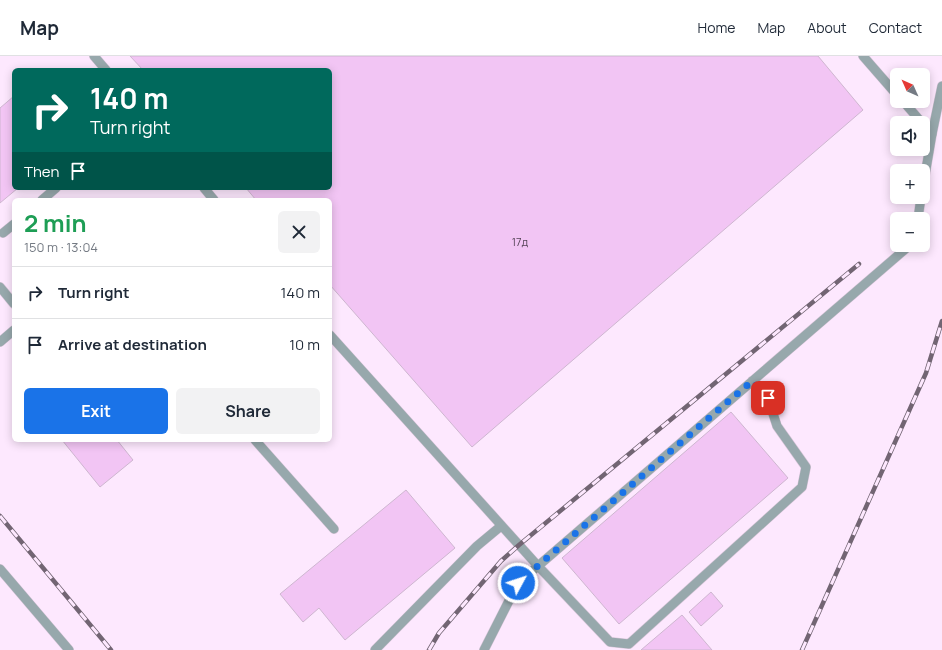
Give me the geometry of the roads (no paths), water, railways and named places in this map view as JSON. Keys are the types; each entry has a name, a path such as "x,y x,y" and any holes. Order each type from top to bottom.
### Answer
{"lane":[{"path":"94,56 104,68"},
{"path":"863,56 890,87"},
{"path":"927,164 942,86"},
{"path":"908,108 915,116"},
{"path":"44,198 54,190"},
{"path":"206,190 212,198"},
{"path":"3,233 12,226"},
{"path":"484,650 518,583 902,252"},
{"path":"0,287 12,302"},
{"path":"0,342 12,332"},
{"path":"332,337 501,526 610,642 629,644 802,487 806,467 777,426 768,398 752,381"},
{"path":"257,442 334,529"},
{"path":"375,650 477,546 501,526"},
{"path":"0,569 69,650"}],"railway":[{"path":"429,650 439,633 501,561 859,264"},
{"path":"802,650 926,373 942,321"},
{"path":"0,516 111,650"}]}
